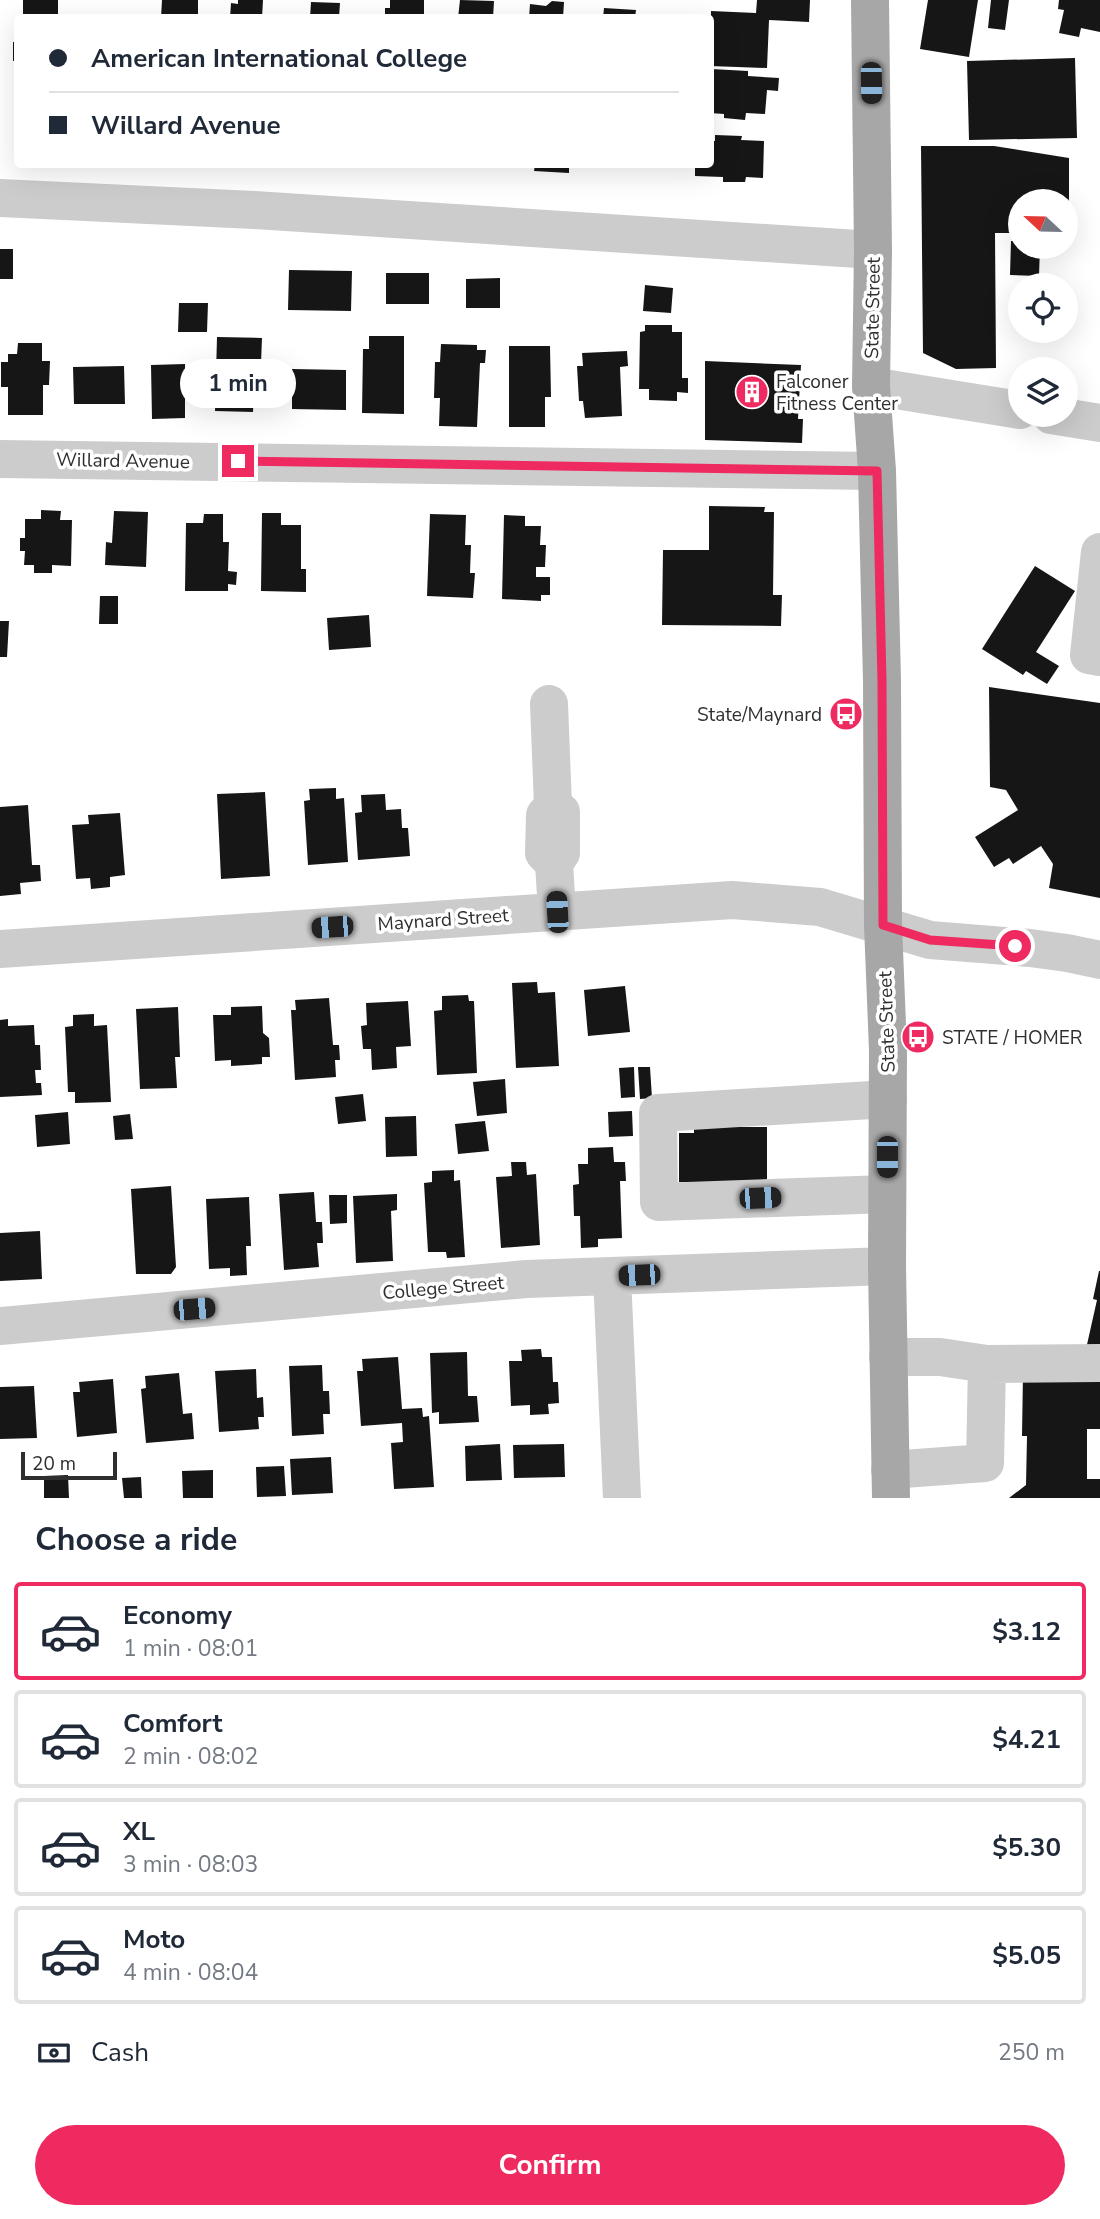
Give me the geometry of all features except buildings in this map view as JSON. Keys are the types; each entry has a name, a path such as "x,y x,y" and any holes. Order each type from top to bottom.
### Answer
{"main road":[{"name":"State Street","path":"870,0 873,250 871,386 877,471 882,681 883,925 888,1049 890,1484"}],"street":[{"path":"0,198 254,210 873,250"},
{"path":"871,386 1008,408"},
{"path":"1078,419 1100,423"},
{"name":"Willard Avenue","path":"0,459 877,471"},
{"path":"1100,552 1089,655 1100,657"},
{"path":"549,705 552,806 561,812 561,853 554,863 557,912"},
{"name":"Maynard Street","path":"0,949 732,900 820,907 930,940 1000,945 1100,960"},
{"path":"887,1194 659,1202 658,1113 888,1099"},
{"name":"College Street","path":"0,1326 527,1279 887,1266"},
{"path":"612,1276 622,1498"},
{"path":"888,1357 940,1357 987,1364 1100,1363"},
{"path":"890,1484 985,1463 987,1364"}],"place":[{"name":"Falconer Fitness Center","path":"752,392"},
{"name":"State/Maynard","path":"846,714"},
{"name":"STATE / HOMER","path":"918,1037"}],"route":[{"path":"238,461 877,471 882,681 883,925 930,940 1015,946"}]}
